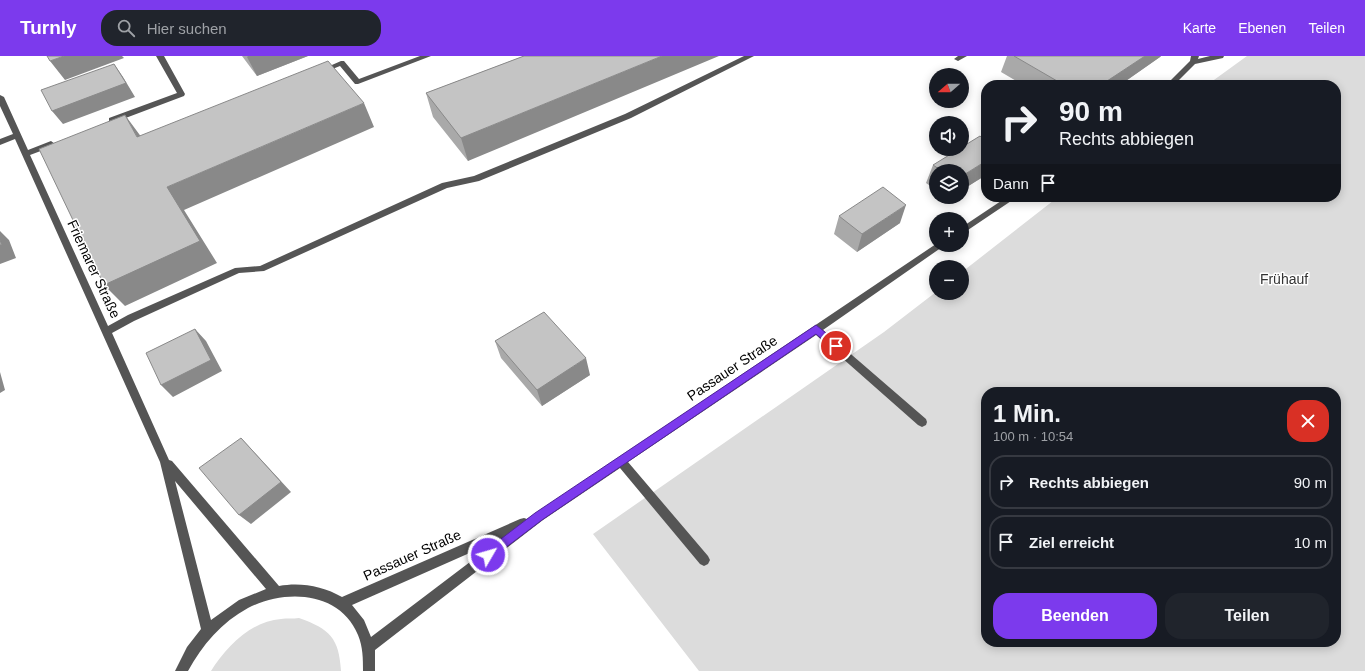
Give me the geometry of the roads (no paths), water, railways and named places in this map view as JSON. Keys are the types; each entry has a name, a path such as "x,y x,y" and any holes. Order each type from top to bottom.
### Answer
{"street":[{"path":"102,124 182,94 160,56"},
{"path":"312,75 341,63 358,82 427,56"},
{"path":"106,332 131,318 238,270 260,270 445,185 476,179 628,116 750,56"},
{"path":"1175,80 1194,59 1220,56"},
{"name":"Friemarer Straße","path":"0,97 16,136 166,462"},
{"path":"0,142 16,136"},
{"path":"25,154 59,141"},
{"path":"969,226 1006,202"},
{"name":"Passauer Straße","path":"368,646 539,516 932,252"},
{"path":"816,329 922,422"},
{"path":"621,461 704,560"},
{"path":"166,462 276,592"},
{"path":"166,462 208,630"},
{"name":"Passauer Straße","path":"342,603 539,516"},
{"path":"181,671 186,659 208,630 236,609 264,595 293,589 319,592 342,603 359,621 368,646 370,671"}],"park label":[{"name":"Frühauf","path":"1284,279"}]}
